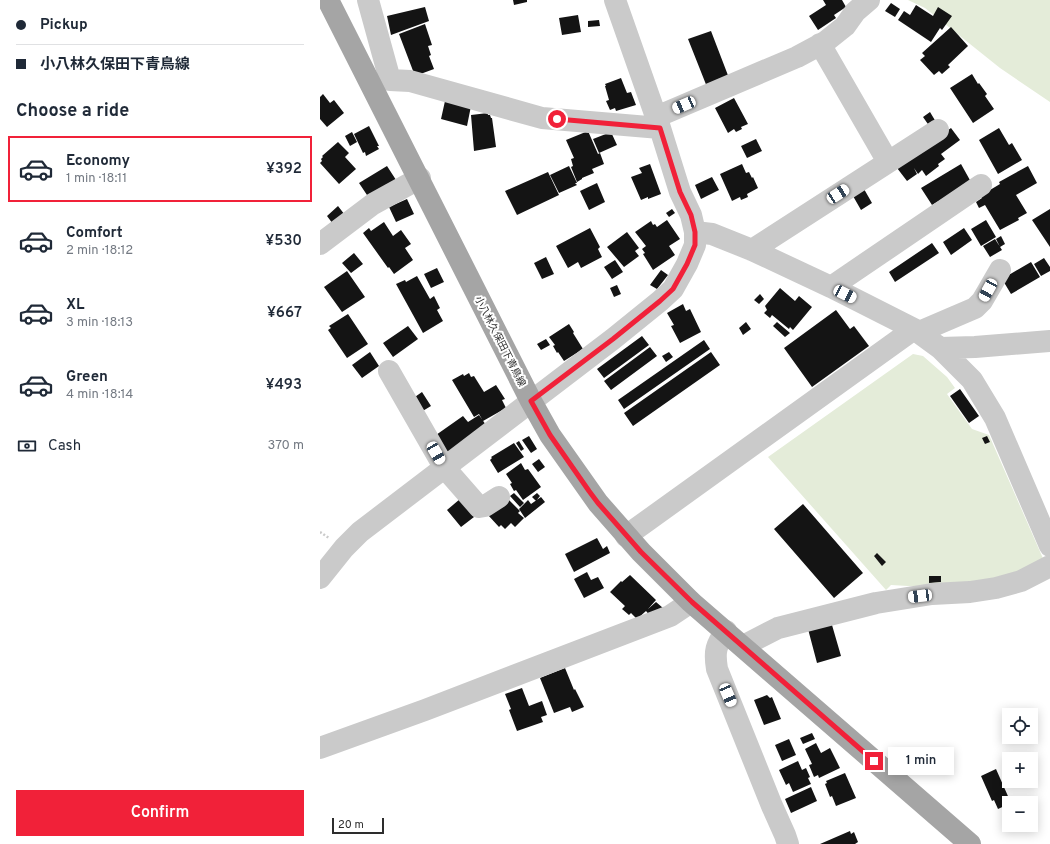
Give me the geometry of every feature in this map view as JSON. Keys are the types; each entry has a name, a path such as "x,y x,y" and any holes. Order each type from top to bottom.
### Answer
{"main road":[{"name":"小八林久保田下青鳥線","path":"328,0 381,83 420,178 531,401 550,435 598,503 626,536 692,602 970,844"}],"street":[{"path":"368,0 381,83 410,81 542,118 658,122 797,57 820,44 845,26 855,12 869,0"},
{"path":"320,578 344,548 360,532 613,339 660,301 673,289 681,277 695,245 695,232 691,215 680,192 658,122 615,0"},
{"path":"820,44 888,162"},
{"path":"752,250 938,130"},
{"path":"320,244 373,204 420,178"},
{"path":"831,287 981,185"},
{"path":"695,232 712,234 752,250 831,287 916,330 940,348 972,380 995,418 1043,508 1050,546"},
{"path":"626,536 916,330 975,308 982,301 1000,270"},
{"path":"940,348 975,347 1050,341"},
{"path":"389,371 444,467 479,507 485,506 500,497"},
{"path":"743,646 778,628 876,603 932,594 970,592 996,588 1021,581 1050,566"},
{"path":"320,748 425,710 670,616 692,602"},
{"path":"726,631 717,644 715,656 718,669 788,844"}],"green space":[{"path":"908,0 1050,0 1050,102 1000,68 925,8"},
{"path":"913,354 923,356 947,377 955,388 947,394 972,429 989,435 1045,563 1009,578 925,587 891,585 886,590 768,457"}],"building":[{"path":"513,0 527,0 527,2 514,5"},
{"path":"823,0 842,0 846,7 834,15 836,18 818,30 809,16 826,5"},
{"path":"891,3 900,9 895,17 885,11"},
{"path":"916,5 933,16 938,7 952,16 942,30 940,28 931,42 898,20 904,11 910,15"},
{"path":"425,7 429,21 391,35 387,16"},
{"path":"578,15 581,32 562,35 559,18"},
{"path":"599,20 600,26 588,27 588,21"},
{"path":"425,24 432,45 428,46 431,55 429,56 434,69 415,76 399,34"},
{"path":"951,27 968,46 948,65 950,67 942,74 939,71 934,75 920,60 925,56 922,53"},
{"path":"711,31 729,78 707,87 688,39"},
{"path":"972,74 987,94 985,96 994,109 973,123 950,88"},
{"path":"621,78 627,93 631,92 636,105 616,111 615,108 610,110 606,101 609,100 605,84"},
{"path":"323,94 330,103 334,100 344,113 327,127 320,119 320,97"},
{"path":"734,98 748,124 741,127 742,129 736,132 734,129 728,133 715,108"},
{"path":"445,101 471,106 467,126 441,119"},
{"path":"930,112 936,122 930,127 923,117"},
{"path":"488,113 488,115 492,118 496,147 474,151 471,115"},
{"path":"369,126 379,149 366,156 354,134"},
{"path":"951,128 960,140 941,154 945,159 938,164 939,166 926,176 922,170 918,174 914,168 917,174 907,181 897,168"},
{"path":"999,128 1009,145 1012,143 1022,160 998,174 979,140"},
{"path":"588,131 604,164 592,169 594,173 577,182 571,167 573,166 571,159 574,158 566,140"},
{"path":"352,132 357,142 350,146 345,136"},
{"path":"611,132 617,145 599,153 593,139"},
{"path":"756,139 762,151 747,158 741,146"},
{"path":"338,142 349,153 345,157 356,169 339,184 320,163 322,161 322,156"},
{"path":"650,164 661,194 641,200 631,177 642,173 639,168"},
{"path":"742,164 746,173 749,172 752,178 753,177 758,188 747,194 748,197 741,200 740,197 732,201 720,174"},
{"path":"961,164 971,182 932,205 921,188"},
{"path":"387,166 398,183 371,201 359,183"},
{"path":"569,166 577,185 559,193 550,175"},
{"path":"1028,166 1037,183 1016,195 1027,213 1018,218 1019,220 1000,230 985,205 979,208 976,202 982,198 980,196 1000,184 999,182"},
{"path":"548,172 559,195 517,215 505,191"},
{"path":"712,177 719,190 701,199 695,185"},
{"path":"597,183 605,202 589,210 580,191"},
{"path":"864,189 872,203 861,210 853,196"},
{"path":"407,199 414,214 396,222 389,207"},
{"path":"338,206 348,219 336,228 327,216"},
{"path":"672,209 675,213 669,217 666,213"},
{"path":"1050,209 1050,247 1032,220"},
{"path":"667,220 680,239 669,246 675,255 653,270 643,254 645,253 642,249 646,246 635,232 651,221 653,225 655,224 657,227"},
{"path":"986,220 996,237 981,246 971,229"},
{"path":"384,222 393,236 401,230 411,244 405,248 413,260 394,274 363,233 369,228 371,231"},
{"path":"590,228 600,247 598,249 602,257 581,268 578,262 568,268 556,246"},
{"path":"964,228 972,240 951,255 943,242"},
{"path":"627,232 639,248 635,251 639,256 624,267 607,247"},
{"path":"1001,236 1005,244 1000,247 996,239"},
{"path":"995,239 1002,250 990,257 983,246"},
{"path":"932,243 939,253 895,282 889,272"},
{"path":"354,253 363,264 351,273 342,263"},
{"path":"546,257 554,274 542,279 534,263"},
{"path":"1044,258 1050,267 1050,271 1041,276 1034,264"},
{"path":"615,260 623,272 612,279 604,267"},
{"path":"1031,262 1040,277 1011,294 1002,279"},
{"path":"437,268 444,282 431,288 424,274"},
{"path":"661,270 668,275 657,289 650,285"},
{"path":"347,271 365,297 342,312 324,287"},
{"path":"417,276 430,299 434,296 440,308 437,310 443,321 423,333 396,284 405,280 406,282"},
{"path":"617,285 621,294 614,297 610,288"},
{"path":"780,288 795,301 799,296 812,307 793,330 790,327 789,329 772,315 770,318 764,313 767,310 765,306"},
{"path":"760,294 764,299 759,304 754,300"},
{"path":"683,304 686,311 690,309 701,332 680,343 671,326 674,325 667,313"},
{"path":"836,310 850,329 854,326 869,346 812,387 784,348"},
{"path":"348,314 368,344 347,358 328,330 331,328 329,326"},
{"path":"746,322 751,329 743,335 739,328"},
{"path":"777,322 790,333 785,337 773,326"},
{"path":"569,324 583,349 564,361 558,352 557,353 553,346 555,345 549,337"},
{"path":"408,326 418,339 393,357 383,343"},
{"path":"642,336 649,345 604,378 597,369"},
{"path":"546,339 550,345 541,350 537,344"},
{"path":"704,340 710,349 624,409 618,400"},
{"path":"650,347 657,356 611,390 604,381"},
{"path":"370,352 379,366 362,378 352,365"},
{"path":"669,352 673,357 666,362 662,356"},
{"path":"711,352 720,365 633,426 624,413"},
{"path":"469,373 471,377 474,376 484,392 496,385 505,399 502,400 506,408 483,421 479,414 474,417 452,380 463,374 464,376"},
{"path":"960,389 979,416 969,423 950,396"},
{"path":"422,392 431,406 421,412 412,399"},
{"path":"479,415 488,428 446,455 436,435 463,416 468,422"},
{"path":"529,436 537,449 531,453 522,440"},
{"path":"987,436 990,442 985,444 982,438"},
{"path":"519,441 524,449 521,451 516,443"},
{"path":"514,443 524,457 498,473 490,460 492,458 491,457"},
{"path":"539,459 545,467 538,472 532,464"},
{"path":"521,463 525,470 528,469 541,487 523,500 516,490 514,491 510,484 512,483 506,474"},
{"path":"514,493 524,503 520,507 510,496"},
{"path":"537,493 540,496 536,501 532,497"},
{"path":"541,497 545,502 525,518 519,509 528,500 531,504"},
{"path":"507,498 520,511 518,513 524,518 515,527 511,523 505,529 501,525 499,527 488,515"},
{"path":"460,499 474,517 461,527 447,510"},
{"path":"803,504 863,573 834,598 774,529"},
{"path":"597,538 603,549 607,546 610,553 574,572 565,554"},
{"path":"877,553 886,562 882,566 874,556"},
{"path":"587,572 591,580 598,577 604,588 584,598 574,579"},
{"path":"630,575 656,600 648,609 656,602 663,608 652,618 646,611 637,619 631,613 629,615 622,609 625,606 610,592 621,581 622,582"},
{"path":"929,576 941,576 941,582 929,583"},
{"path":"832,625 841,656 817,663 808,629"},
{"path":"565,668 574,690 575,689 584,707 572,712 570,707 554,713 540,678"},
{"path":"522,688 529,706 542,701 547,715 541,717 543,722 517,731 505,694"},
{"path":"767,695 770,698 772,697 781,719 764,725 754,700"},
{"path":"812,733 815,739 803,744 800,738"},
{"path":"789,739 796,755 782,761 775,745"},
{"path":"816,743 821,753 830,748 840,768 819,778 818,775 814,777 809,765 812,764 805,749"},
{"path":"798,761 802,770 806,768 811,784 793,792 789,783 786,785 779,770"},
{"path":"996,769 1002,783 1002,788 1004,788 1008,796 1002,796 1002,807 998,809 994,800 992,801 981,776"},
{"path":"845,773 856,798 836,806 832,796 830,797 825,784 827,783 826,781"},
{"path":"811,787 817,801 791,813 785,799"},
{"path":"850,831 851,834 854,832 858,842 855,844 820,844"}],"route":[{"path":"557,119 660,128 680,192 691,215 695,232 695,245 681,277 673,289 613,339 531,401 550,435 589,491 641,552 692,602 874,761"}]}
